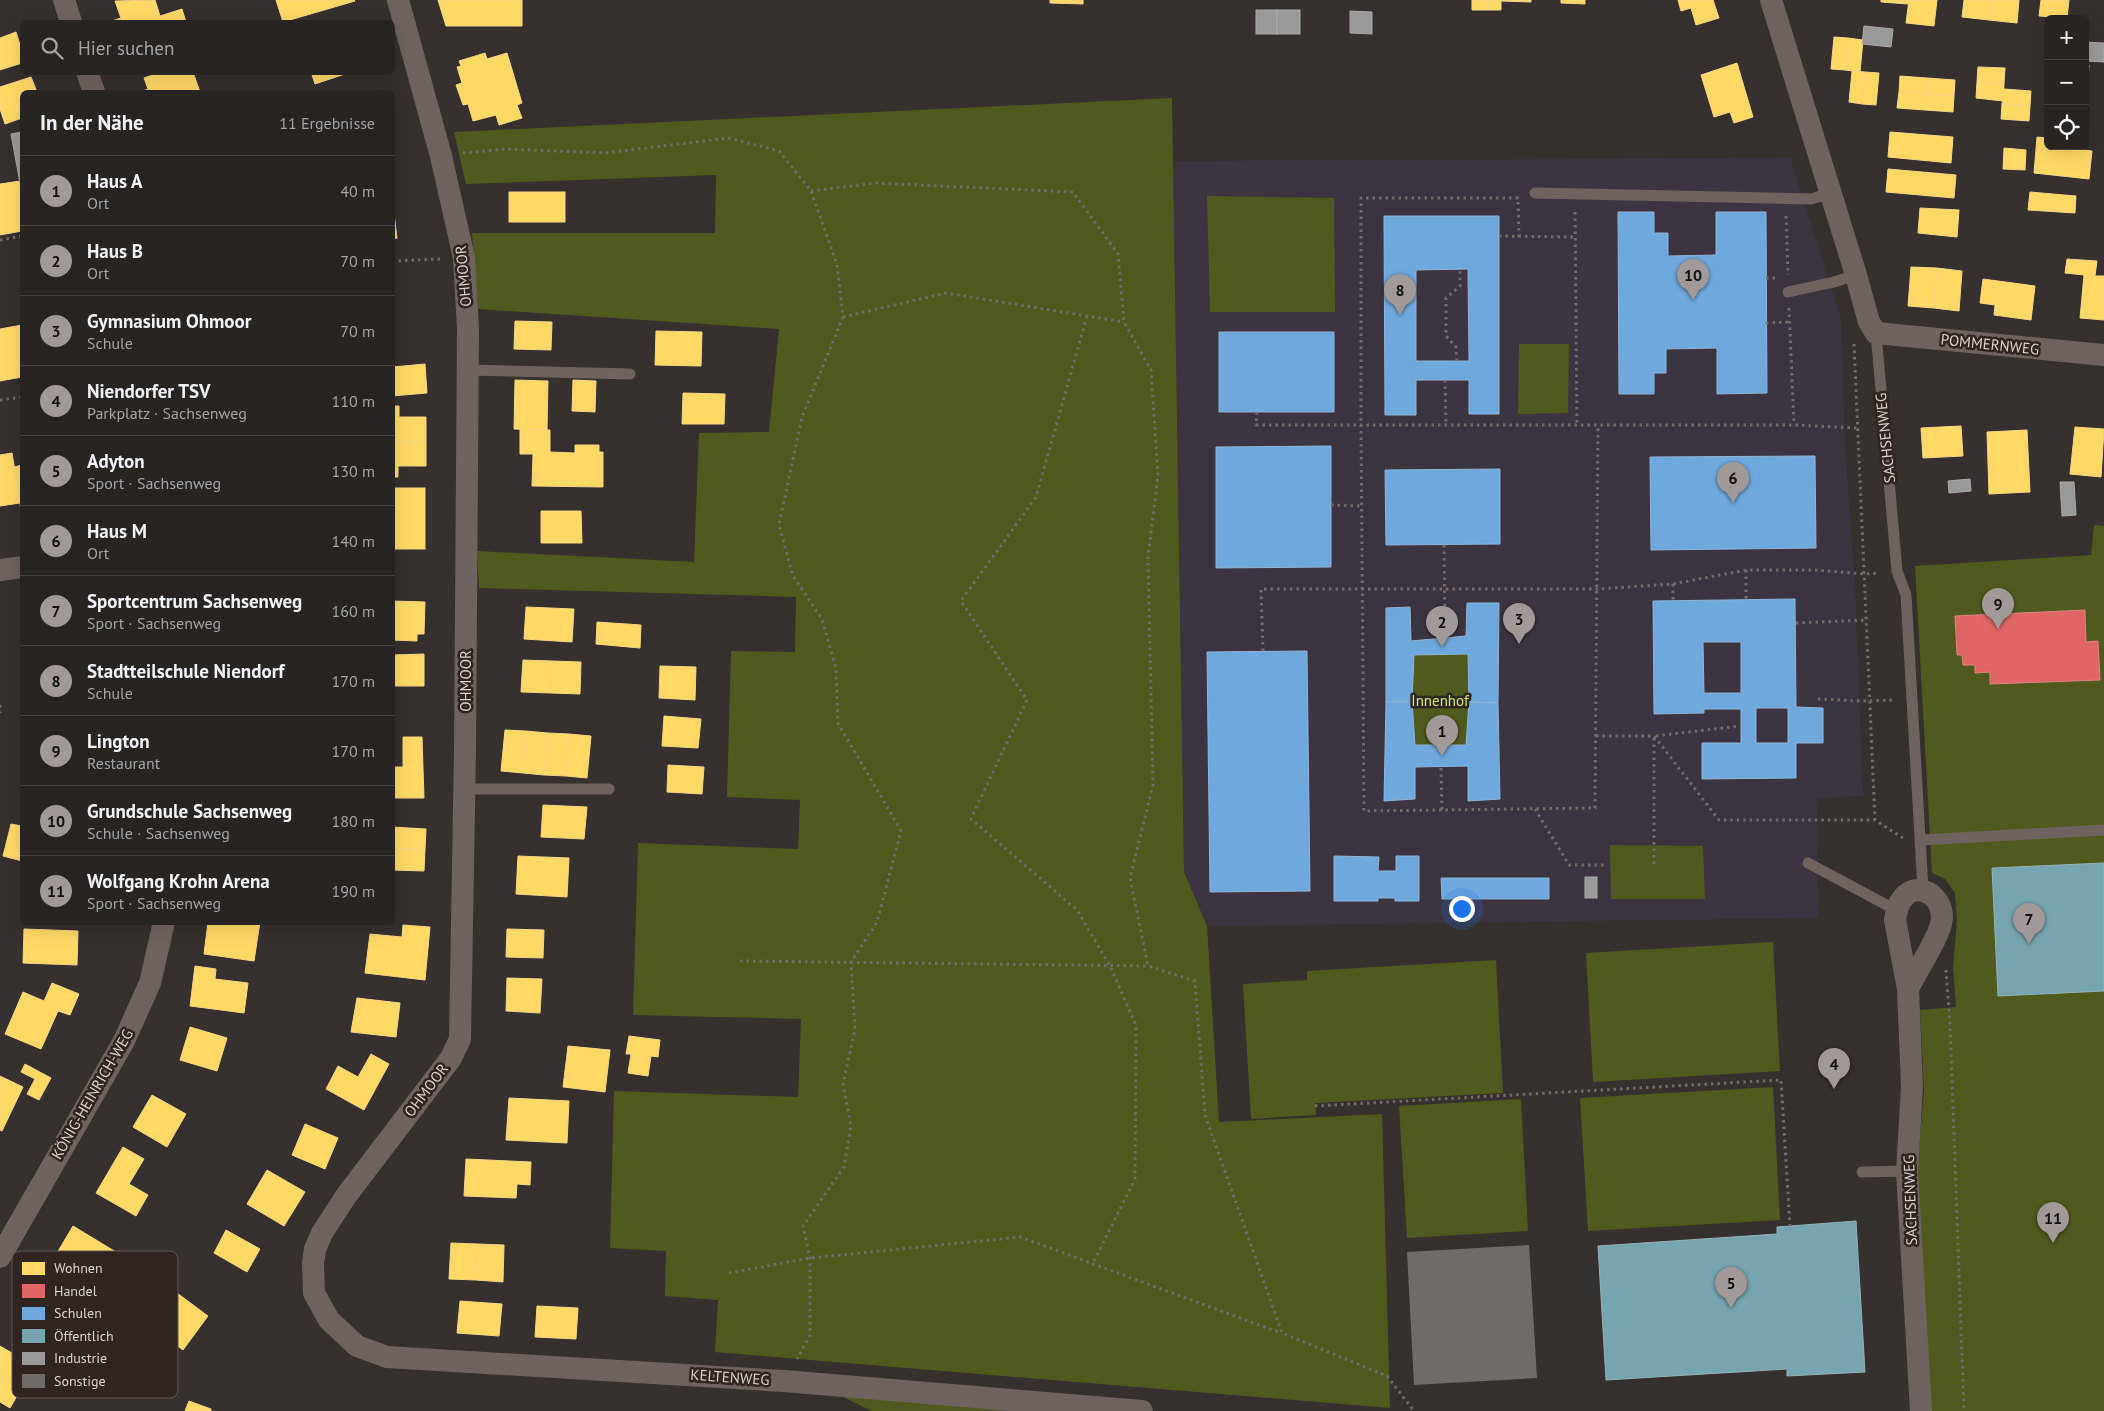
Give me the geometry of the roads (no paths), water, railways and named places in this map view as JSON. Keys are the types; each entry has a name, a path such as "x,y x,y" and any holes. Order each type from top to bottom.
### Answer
{"street":[{"path":"64,0 70,20"},
{"name":"OHMOOR","path":"329,1320 314,1293 313,1263 315,1249 322,1233 346,1196 451,1058 460,1039 467,370 464,258 441,156 398,0"},
{"name":"SACHSENWEG","path":"1771,0 1873,328"},
{"path":"88,75 93,90"},
{"name":"POMMERNWEG","path":"1873,328 2104,356"},
{"path":"0,570 20,567"},
{"path":"1896,910 1901,898 1909,891 1923,890"},
{"name":"SACHSENWEG","path":"1908,989 1941,923 1941,909 1935,898 1923,890"},
{"name":"SACHSENWEG","path":"1896,910 1896,930 1908,989 1912,1087 1907,1171 1921,1411"},
{"name":"KÖNIG-HEINRICH-WEG","path":"0,1257 124,1041 150,983 163,925"},
{"name":"KELTENWEG","path":"329,1320 357,1346 387,1357 784,1381 1142,1411"}],"lane":[{"path":"1535,193 1811,198 1831,192"},
{"path":"1788,292 1856,275"},
{"name":"SACHSENWEG","path":"1873,328 1897,571 1906,595 1923,890"},
{"path":"467,370 630,374"},
{"path":"464,789 609,789"},
{"path":"1921,840 2104,830"},
{"path":"1808,863 1896,910"},
{"path":"1862,1172 1907,1171"}],"place":[{"name":"Grundschule Sachsenweg","path":"1693,300"},
{"name":"Stadtteilschule Niendorf","path":"1400,315"},
{"name":"Haus M","path":"1733,503"},
{"name":"Lington","path":"1998,629"},
{"name":"Gymnasium Ohmoor","path":"1519,644"},
{"name":"Haus B","path":"1442,647"},
{"name":"Haus A","path":"1442,756"},
{"name":"Sportcentrum Sachsenweg","path":"2029,944"},
{"name":"Niendorfer TSV","path":"1834,1089"},
{"name":"Wolfgang Krohn Arena","path":"2053,1243"},
{"name":"Adyton","path":"1731,1308"}],"park label":[{"name":"Innenhof","path":"1440,700"}]}
